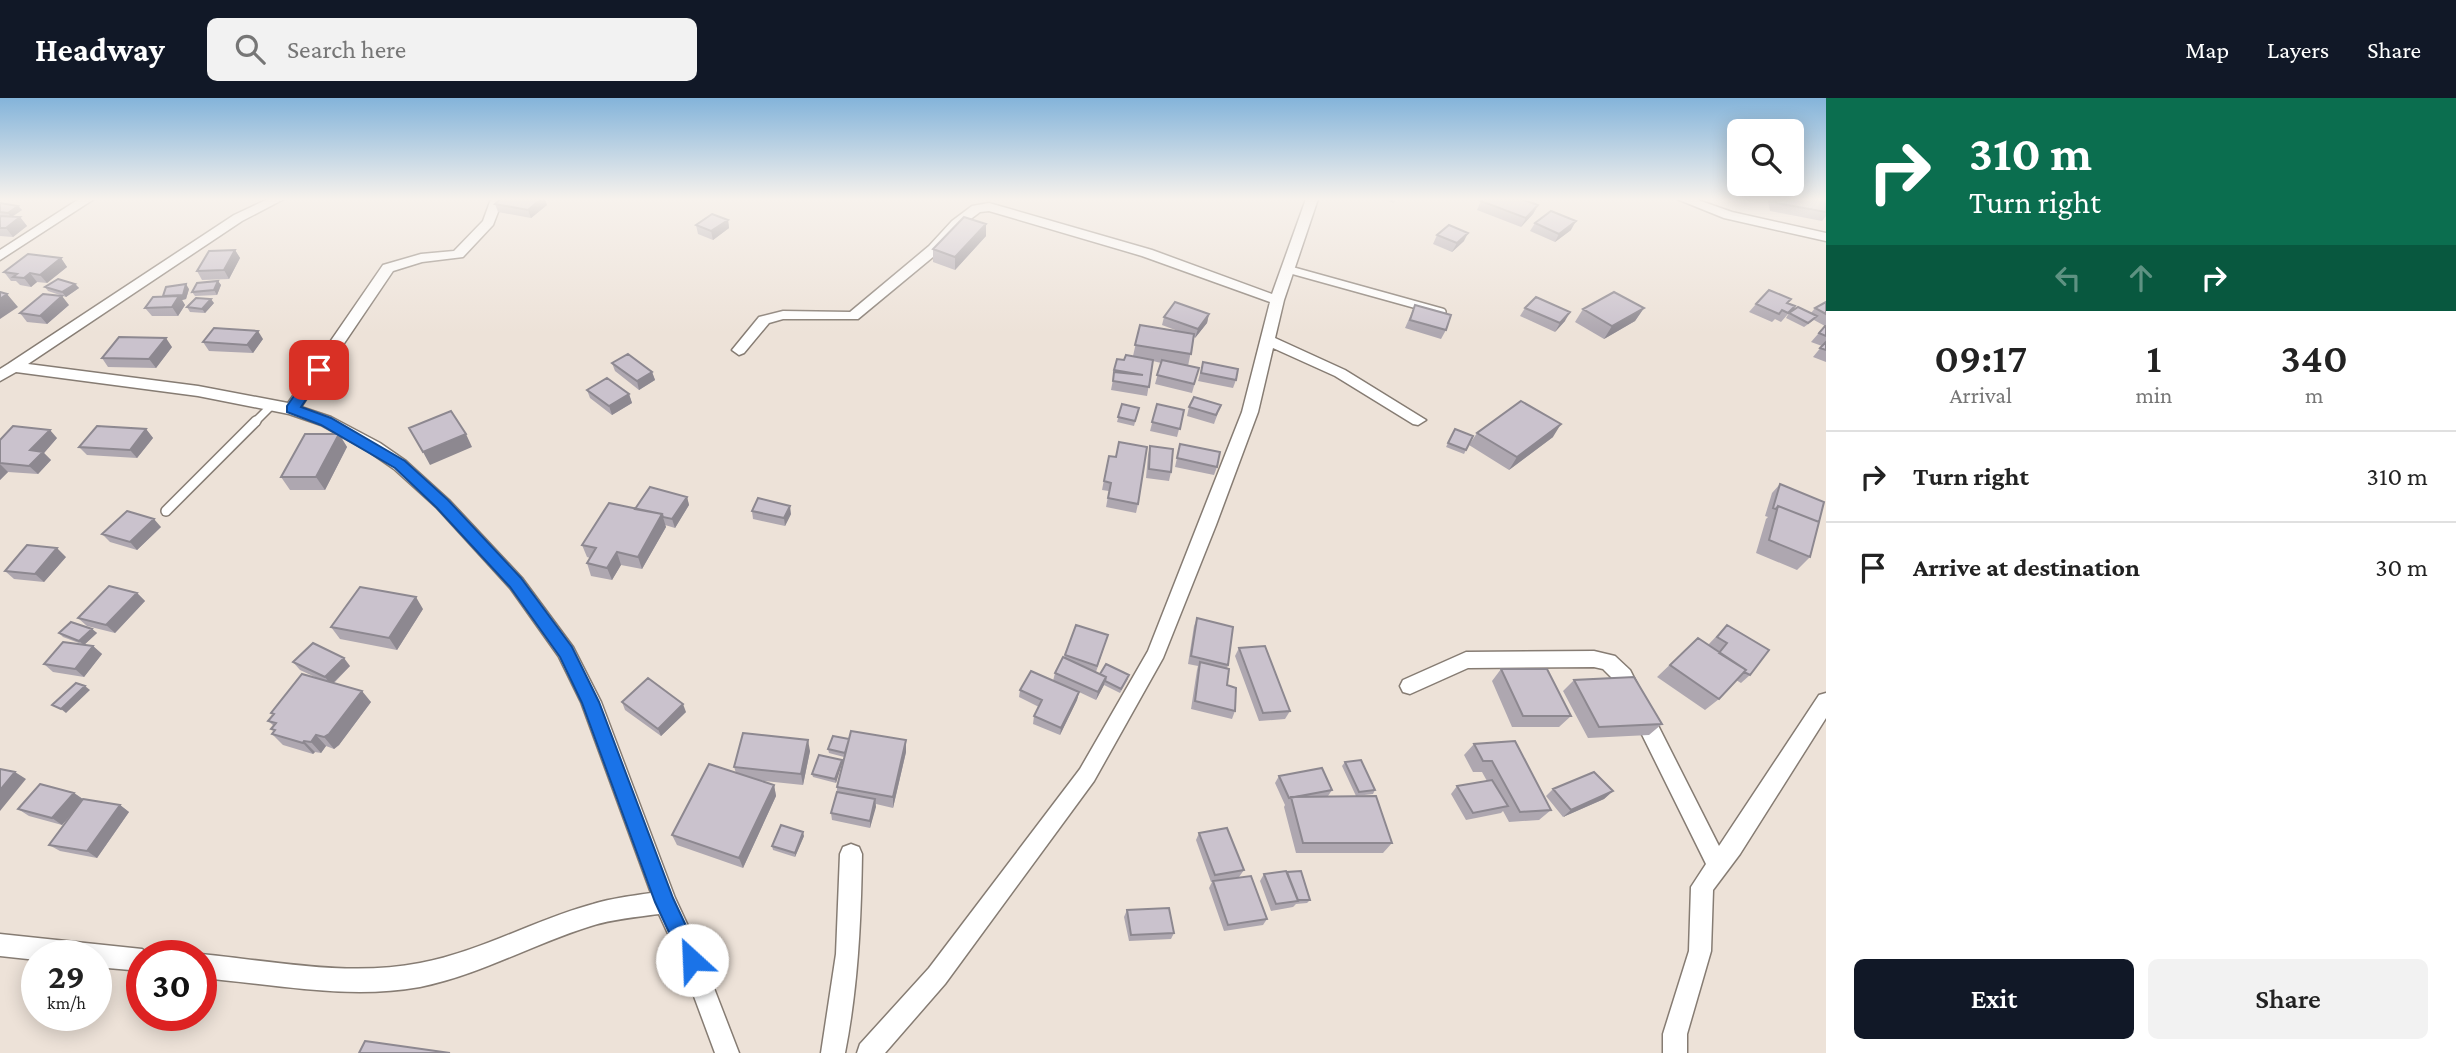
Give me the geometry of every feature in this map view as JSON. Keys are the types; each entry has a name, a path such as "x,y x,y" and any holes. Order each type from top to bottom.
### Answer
{"street":[{"path":"0,256 19,244"},
{"path":"3,374 199,244"},
{"path":"292,409 388,268 421,258 458,254 468,244"},
{"path":"739,350 764,320 783,314 853,316 939,244"},
{"path":"1116,244 1277,300"},
{"path":"869,1053 937,976 1087,775 1150,664 1208,525 1250,412 1277,300 1296,244"},
{"path":"1269,341 1340,373 1418,420"},
{"path":"3,374 198,391 292,409 326,421 400,465 481,544 542,616 566,652 591,702 665,902 692,960 727,1053"},
{"path":"1410,686 1466,660 1594,659 1608,662 1623,676 1718,866"},
{"path":"1675,1053 1675,1034 1700,951 1702,887 1826,701"},
{"path":"833,1053 845,1002 851,854"},
{"path":"217,968 275,975 368,978 416,976 465,964 593,914 665,902"},
{"path":"0,945 126,958"}],"lane":[{"path":"1287,269 1442,312"},
{"path":"166,511 272,405"}],"building":[{"path":"938,244 968,244 955,257 933,249"},
{"path":"235,250 224,270 197,271 209,251"},
{"path":"28,254 61,258 40,275 30,273 24,278 13,277 17,274 4,272"},
{"path":"58,279 75,284 62,292 45,287"},
{"path":"218,281 214,290 192,292 197,283"},
{"path":"186,284 183,295 163,296 166,287"},
{"path":"1769,290 1791,299 1787,303 1795,306 1788,313 1782,310 1779,314 1756,304"},
{"path":"1614,292 1644,308 1612,326 1583,309"},
{"path":"43,294 62,296 40,316 20,313"},
{"path":"179,296 172,307 145,308 153,297"},
{"path":"1536,297 1570,312 1560,323 1525,308"},
{"path":"196,298 211,299 202,309 187,307"},
{"path":"1175,302 1209,314 1198,329 1164,317"},
{"path":"1826,302 1826,314 1815,308"},
{"path":"1415,305 1451,315 1446,330 1410,320"},
{"path":"1798,307 1817,316 1808,323 1789,313"},
{"path":"1140,325 1194,334 1191,354 1135,345"},
{"path":"1826,326 1826,336 1819,333"},
{"path":"214,328 258,331 247,345 203,342"},
{"path":"119,337 166,338 149,359 102,358"},
{"path":"628,354 652,372 637,381 612,363"},
{"path":"1126,355 1153,360 1149,387 1113,381 1114,372 1143,375 1114,370 1117,359 1124,360"},
{"path":"1162,360 1199,368 1194,384 1157,375"},
{"path":"1203,362 1238,369 1236,380 1201,373"},
{"path":"607,378 629,394 609,406 587,390"},
{"path":"1194,397 1221,405 1216,415 1189,407"},
{"path":"1521,401 1561,424 1517,457 1477,433"},
{"path":"1122,404 1139,408 1135,421 1118,417"},
{"path":"1157,404 1184,410 1180,429 1152,422"},
{"path":"451,411 466,434 423,452 409,428"},
{"path":"13,426 50,430 30,450 43,452 29,466 0,463 0,440"},
{"path":"97,426 146,429 130,450 79,447"},
{"path":"1455,429 1473,436 1466,450 1448,443"},
{"path":"305,434 339,434 316,477 281,477"},
{"path":"1119,442 1147,447 1138,504 1108,498 1111,483 1104,481 1109,456 1116,457"},
{"path":"1180,444 1220,452 1217,467 1177,458"},
{"path":"1150,446 1173,449 1171,472 1149,469"},
{"path":"1780,484 1824,502 1819,522 1778,506 1773,508"},
{"path":"650,487 687,497 672,519 663,517 662,514 635,509"},
{"path":"758,498 790,506 784,518 752,511"},
{"path":"609,503 662,514 638,557 617,552 607,568 587,563 596,548 582,545"},
{"path":"1778,506 1819,522 1810,557 1769,540"},
{"path":"127,511 154,519 130,542 102,534"},
{"path":"27,545 57,548 35,574 5,571"},
{"path":"109,586 137,593 106,625 78,618"},
{"path":"360,587 416,597 389,638 331,627"},
{"path":"1197,618 1233,627 1228,665 1191,656"},
{"path":"71,622 92,629 79,641 59,633"},
{"path":"1076,625 1108,635 1097,666 1065,655"},
{"path":"1727,625 1769,650 1750,675 1719,653 1727,643 1717,637"},
{"path":"1698,638 1746,670 1719,699 1670,665"},
{"path":"63,642 93,646 75,669 44,664"},
{"path":"313,643 344,658 325,677 293,662"},
{"path":"1265,646 1290,711 1263,713 1239,648"},
{"path":"1063,657 1106,677 1098,692 1055,673"},
{"path":"1200,662 1229,669 1227,685 1236,688 1235,711 1195,701"},
{"path":"1106,664 1129,675 1121,689 1105,681 1106,677 1100,674"},
{"path":"1501,669 1547,669 1571,716 1523,716"},
{"path":"1031,671 1079,692 1061,728 1034,716 1042,700 1020,690"},
{"path":"302,674 362,691 329,734 324,737 316,735 311,742 303,743 272,734 275,730 271,729 276,723 268,721 274,714 271,713"},
{"path":"1634,677 1662,724 1599,727 1574,680"},
{"path":"648,678 683,704 658,729 622,702"},
{"path":"76,683 85,686 61,709 52,705"},
{"path":"851,731 906,740 893,797 837,787"},
{"path":"743,733 808,740 801,774 734,767"},
{"path":"833,736 849,739 845,753 828,749"},
{"path":"1515,741 1551,810 1520,812 1492,761 1483,761 1474,744"},
{"path":"819,755 842,760 835,779 812,774"},
{"path":"1361,760 1375,790 1359,792 1345,762"},
{"path":"709,764 774,785 739,858 672,835"},
{"path":"1322,768 1332,790 1289,798 1279,776"},
{"path":"0,769 15,772 0,790"},
{"path":"1594,772 1613,791 1571,810 1553,789"},
{"path":"1492,780 1508,806 1473,813 1457,786"},
{"path":"40,784 74,793 52,818 18,809"},
{"path":"837,792 875,799 870,821 831,813"},
{"path":"1376,796 1392,843 1303,843 1291,797"},
{"path":"83,799 120,805 87,851 49,845"},
{"path":"781,825 803,832 795,853 772,846"},
{"path":"1227,828 1244,870 1215,875 1199,833"},
{"path":"1286,871 1298,901 1276,904 1264,874"},
{"path":"1301,871 1310,900 1298,900 1287,872"},
{"path":"1251,876 1267,919 1228,925 1213,881"},
{"path":"1169,908 1174,933 1131,935 1127,910"},
{"path":"365,1041 450,1053 359,1053"}],"route":[{"path":"319,370 292,409 326,421 374,447 400,465 443,504 516,583 566,652 591,702 665,902 692,960"}]}
